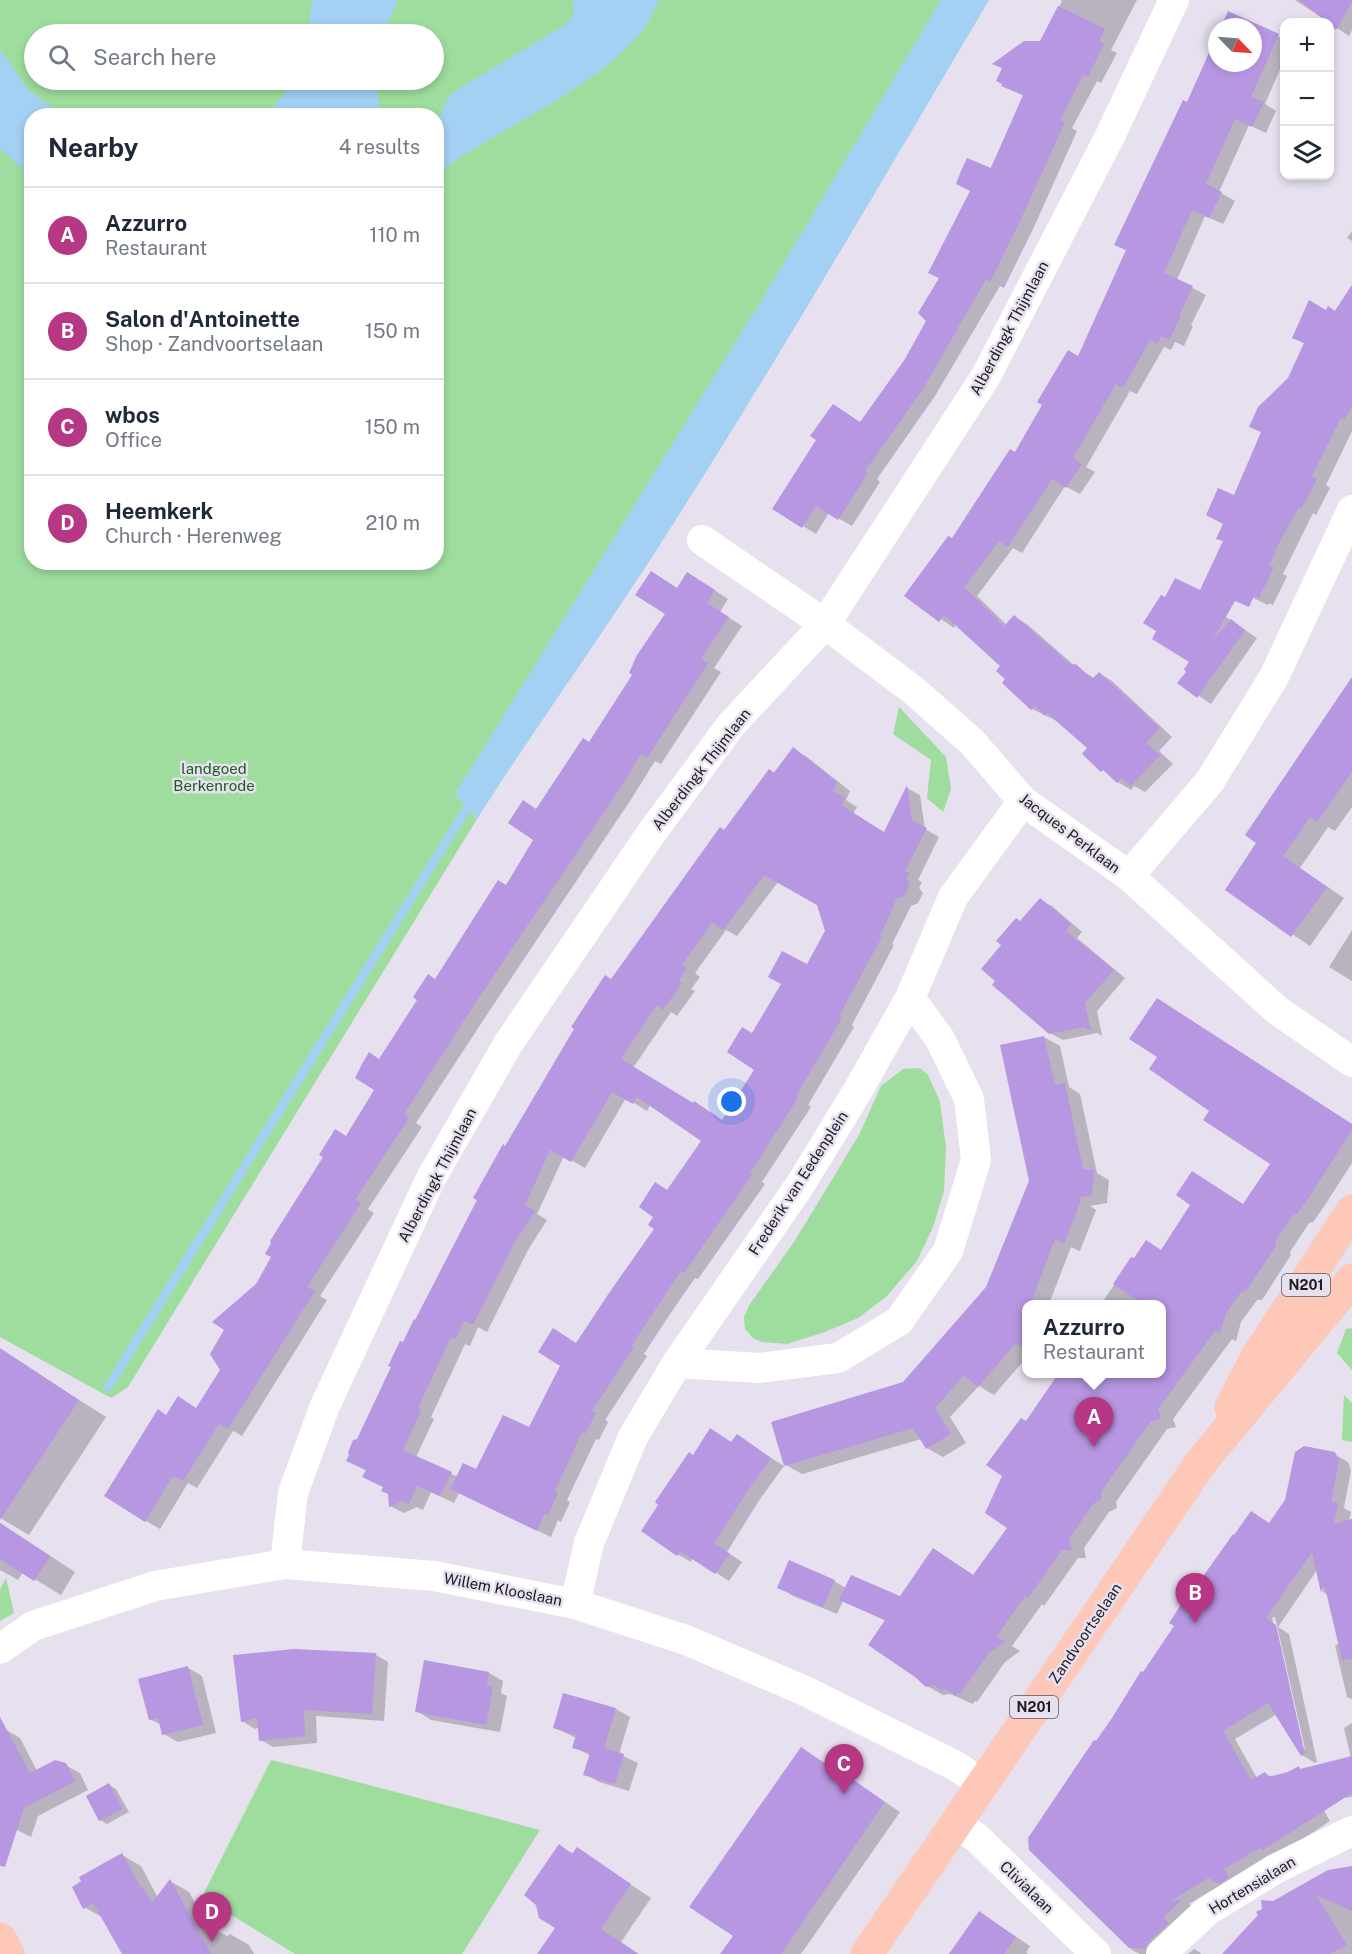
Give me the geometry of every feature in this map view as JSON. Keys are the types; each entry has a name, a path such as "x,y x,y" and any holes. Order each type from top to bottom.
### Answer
{"main road":[{"name":"Zandvoortselaan","path":"867,1954 1202,1461 1257,1357 1312,1275 1348,1229"},
{"name":"Zandvoortselaan","path":"1202,1461 1349,1291"},
{"path":"0,1939 8,1954"}],"street":[{"name":"Alberdingk Thijmlaan","path":"285,1564 292,1493 324,1408 431,1178 508,1044 650,835 731,724 825,624 986,376 1110,136 1174,0"},
{"path":"1129,876 1210,781 1274,677 1352,510"},
{"name":"Jacques Perklaan","path":"702,540 825,624 913,690 963,735 1023,801 1129,876 1277,1010 1352,1062"},
{"name":"Frederik van Eedenplein","path":"575,1604 589,1543 633,1437 677,1363 800,1185 857,1092 910,998 953,897 1023,801"},
{"path":"677,1363 760,1368 838,1358 899,1321 948,1251 976,1160 969,1099 940,1039 910,998"},
{"path":"1312,1275 1349,1291"},
{"name":"Willem Klooslaan","path":"0,1649 33,1626 155,1586 285,1564 434,1576 575,1604 686,1640 803,1690 956,1766 982,1784"},
{"name":"Clivialaan","path":"956,1823 978,1839 1096,1954"},
{"name":"Hortensialaan","path":"1161,1954 1207,1911 1275,1869 1352,1830"}],"green space":[{"name":"landgoed Berkenrode","path":"0,0 961,0 455,794 477,819 128,1387 111,1398 0,1337"},
{"path":"899,707 946,757 951,789 943,812 927,798 931,760 893,734"},
{"path":"920,1068 928,1075 940,1102 946,1148 944,1191 933,1227 917,1261 886,1297 858,1318 787,1344 762,1342 753,1338 745,1329 744,1317 750,1304 794,1242 830,1183 860,1133 881,1086 903,1069"},
{"path":"1352,1328 1352,1370 1337,1353 1346,1329"},
{"path":"1344,1395 1352,1403 1352,1442 1342,1440"},
{"path":"6,1578 14,1613 0,1621 0,1589"},
{"path":"271,1760 540,1830 462,1954 295,1954 202,1897"}],"water":[{"path":"312,0 398,0 387,24 309,24"},
{"path":"572,0 658,0 645,27 623,52 594,75 561,98 444,169 444,108 452,93 563,26 573,15"},
{"path":"941,0 989,0 747,406 640,575 477,819 455,794 761,301"},
{"path":"0,49 24,84 24,90 28,90 54,108 24,108 24,170 0,148"},
{"path":"287,90 378,90 380,108 273,108"}],"building":[{"path":"1299,0 1352,0 1336,30 1334,18 1322,18"},
{"path":"1058,6 1105,29 1099,41 1104,44 1088,77 1083,75 1060,120 1065,122 1021,219 990,282 986,279 923,389 865,471 868,473 838,520 816,506 802,528 772,509 816,440 810,436 833,404 860,422 905,359 926,321 918,313 939,278 928,273 970,191 956,184 961,171 967,158 991,168 1023,95 1001,86 1002,84 996,81 1002,68 992,64 1024,41 1040,41"},
{"path":"1228,11 1244,18 1225,18"},
{"path":"1262,26 1279,34 1251,97 1264,102 1252,127 1235,119 1206,184 1222,192 1209,218 1192,210 1164,273 1193,286 1170,339 1161,336 1158,344 1150,340 1123,388 1116,384 1073,458 1082,464 1066,488 1052,479 1008,547 999,541 964,587 1004,626 1014,615 1071,665 1076,664 1092,679 1099,672 1160,728 1146,743 1160,755 1131,786 1122,778 1117,783 1103,770 1101,772 1082,754 1087,748 1047,713 1045,716 1035,706 1031,710 1002,683 1005,679 996,671 1000,666 944,615 939,622 904,596 948,536 952,538 1010,449 1015,452 1042,405 1037,402 1068,350 1078,356 1126,250 1114,245 1183,100 1187,102 1208,55 1208,72 1262,72"},
{"path":"1352,285 1352,406 1345,419 1341,418 1312,476 1317,479 1302,508 1299,507 1281,539 1269,565 1274,567 1259,598 1254,596 1249,607 1235,601 1212,641 1231,619 1245,630 1197,698 1177,683 1186,672 1184,669 1189,662 1152,639 1156,631 1143,623 1161,595 1165,597 1175,578 1200,590 1223,541 1216,539 1223,524 1206,515 1218,488 1234,495 1261,432 1249,427 1258,407 1288,378 1304,343 1292,338 1309,300 1326,310 1328,306 1335,311"},
{"path":"651,571 677,588 687,572 715,590 707,603 729,617 701,659 708,663 647,758 641,754 404,1114 409,1118 355,1200 361,1203 307,1287 315,1291 228,1429 219,1424 183,1481 173,1476 145,1522 104,1496 158,1409 166,1415 178,1396 196,1408 220,1370 210,1354 224,1330 212,1322 256,1284 271,1257 265,1254 270,1241 323,1157 319,1155 335,1129 346,1136 374,1090 355,1078 369,1052 379,1059 417,1000 413,997 428,974 435,979 498,880 506,885 533,840 508,823 523,800 536,809 583,738 589,742 632,675 629,673 637,655 665,614 635,595"},
{"path":"1352,677 1352,772 1317,822 1310,817 1283,856 1327,887 1291,937 1225,890 1256,843 1245,835"},
{"path":"793,747 837,782 833,791 845,798 841,805 884,832 907,785 912,820 927,828 905,871 910,873 907,879 910,885 904,896 897,898 880,936 882,937 839,1016 842,1018 796,1096 798,1098 750,1173 752,1175 684,1273 681,1271 592,1411 596,1413 585,1434 582,1432 555,1491 558,1493 548,1515 544,1514 537,1531 450,1489 463,1463 476,1469 503,1415 529,1427 560,1366 538,1352 553,1328 576,1343 654,1229 648,1225 653,1217 639,1207 655,1182 667,1190 701,1141 637,1097 633,1104 612,1092 571,1162 550,1150 525,1205 535,1211 515,1242 473,1325 464,1321 456,1339 451,1337 418,1408 421,1410 403,1450 452,1472 440,1496 417,1486 409,1504 402,1501 389,1507 388,1494 381,1491 383,1487 362,1477 366,1470 346,1461 348,1452 353,1440 357,1439 391,1367 388,1366 400,1341 403,1342 477,1200 473,1198 503,1144 505,1146 574,1029 571,1027 605,975 611,979 720,827 724,830 769,769 774,773","holes":["764,875 817,905 825,931 807,964 782,951 768,977 781,984 752,1033 742,1027 727,1052 754,1070 722,1120 621,1059 657,1005 663,1010 682,983 679,980 687,968 682,965 712,922 723,930"]},
{"path":"1040,898 1071,924 1066,931 1114,970 1085,1003 1091,1031 1084,1027 1049,1034 992,985 995,981 981,969 1001,945 996,941 1016,918 1020,921"},
{"path":"1157,998 1352,1124 1352,1130 1308,1199 1297,1214 1293,1215 1275,1242 1276,1246 1246,1291 1241,1292 1226,1313 1220,1334 1215,1331 1158,1409 1161,1418 1151,1421 1101,1492 1102,1499 1093,1504 1069,1539 1072,1550 1062,1550 1028,1598 1025,1596 997,1636 1005,1642 989,1653 960,1694 956,1696 934,1685 926,1687 868,1645 885,1620 839,1600 851,1575 900,1596 933,1548 973,1575 1007,1528 985,1513 1002,1476 986,1465 1021,1418 1026,1421 1055,1378 1166,1378 1166,1300 1137,1300 1113,1284 1131,1257 1134,1258 1146,1240 1161,1250 1190,1205 1176,1195 1192,1171 1243,1204 1270,1164 1203,1120 1209,1111 1149,1069 1157,1057 1129,1039"},
{"path":"1044,1036 1055,1085 1065,1083 1083,1169 1094,1170 1092,1195 1078,1198 1081,1200 1064,1244 1055,1239 1032,1300 1022,1300 1022,1347 1016,1343 978,1387 964,1375 935,1408 951,1434 926,1449 913,1428 784,1466 771,1422 903,1382 986,1287 1029,1181 1000,1045"},
{"path":"0,1348 79,1400 0,1520"},
{"path":"710,1428 731,1442 737,1434 771,1458 714,1543 730,1554 715,1574 680,1551 677,1556 641,1531 658,1505 655,1502 689,1452 693,1455"},
{"path":"1304,1446 1335,1452 1339,1461 1331,1502 1338,1503 1334,1524 1352,1519 1352,1659 1342,1660 1325,1587 1322,1588 1321,1593 1312,1552 1266,1618 1276,1625 1305,1754 1301,1756 1268,1703 1223,1731 1251,1780 1265,1772 1268,1777 1288,1772 1299,1766 1300,1769 1352,1756 1352,1793 1263,1850 1260,1848 1224,1869 1229,1877 1219,1884 1208,1878 1171,1901 1182,1899 1163,1918 1169,1923 1149,1941 1145,1949 1129,1948 1029,1850 1028,1838 1174,1626 1169,1623 1190,1591 1192,1592 1233,1534 1251,1511 1269,1523 1285,1500 1295,1452"},
{"path":"0,1523 50,1556 34,1581 0,1559"},
{"path":"789,1560 835,1580 823,1607 777,1588"},
{"path":"294,1649 376,1653 372,1714 304,1710 305,1736 259,1741 257,1718 241,1722 233,1655"},
{"path":"424,1660 489,1672 487,1685 493,1687 486,1725 415,1712"},
{"path":"188,1666 203,1725 162,1735 158,1718 149,1720 138,1679"},
{"path":"563,1693 616,1708 604,1748 624,1754 615,1784 583,1775 590,1753 572,1748 576,1735 553,1728"},
{"path":"0,1717 30,1773 55,1760 66,1763 75,1781 24,1808 5,1867 0,1866"},
{"path":"801,1747 836,1771 838,1769 885,1802 781,1954 720,1954 733,1936 689,1907"},
{"path":"109,1783 123,1809 99,1821 86,1796"},
{"path":"559,1844 572,1854 577,1847 631,1884 601,1929 638,1954 537,1954 555,1928 539,1918 536,1905 524,1895"},
{"path":"122,1853 152,1903 170,1879 211,1954 122,1954 93,1903 83,1909 72,1887 81,1881 79,1877"},
{"path":"1352,1866 1352,1911 1316,1895 1347,1945 1330,1954 1222,1954 1258,1915 1256,1912 1262,1909 1261,1900 1273,1901 1328,1870"},
{"path":"979,1911 1016,1937 1004,1954 949,1954"}],"waterway":[{"path":"108,1387 467,808"}],"place":[{"name":"Azzurro","path":"1094,1447"},
{"name":"Salon d'Antoinette","path":"1195,1623"},
{"name":"wbos","path":"844,1794"},
{"name":"Heemkerk","path":"212,1942"}]}
